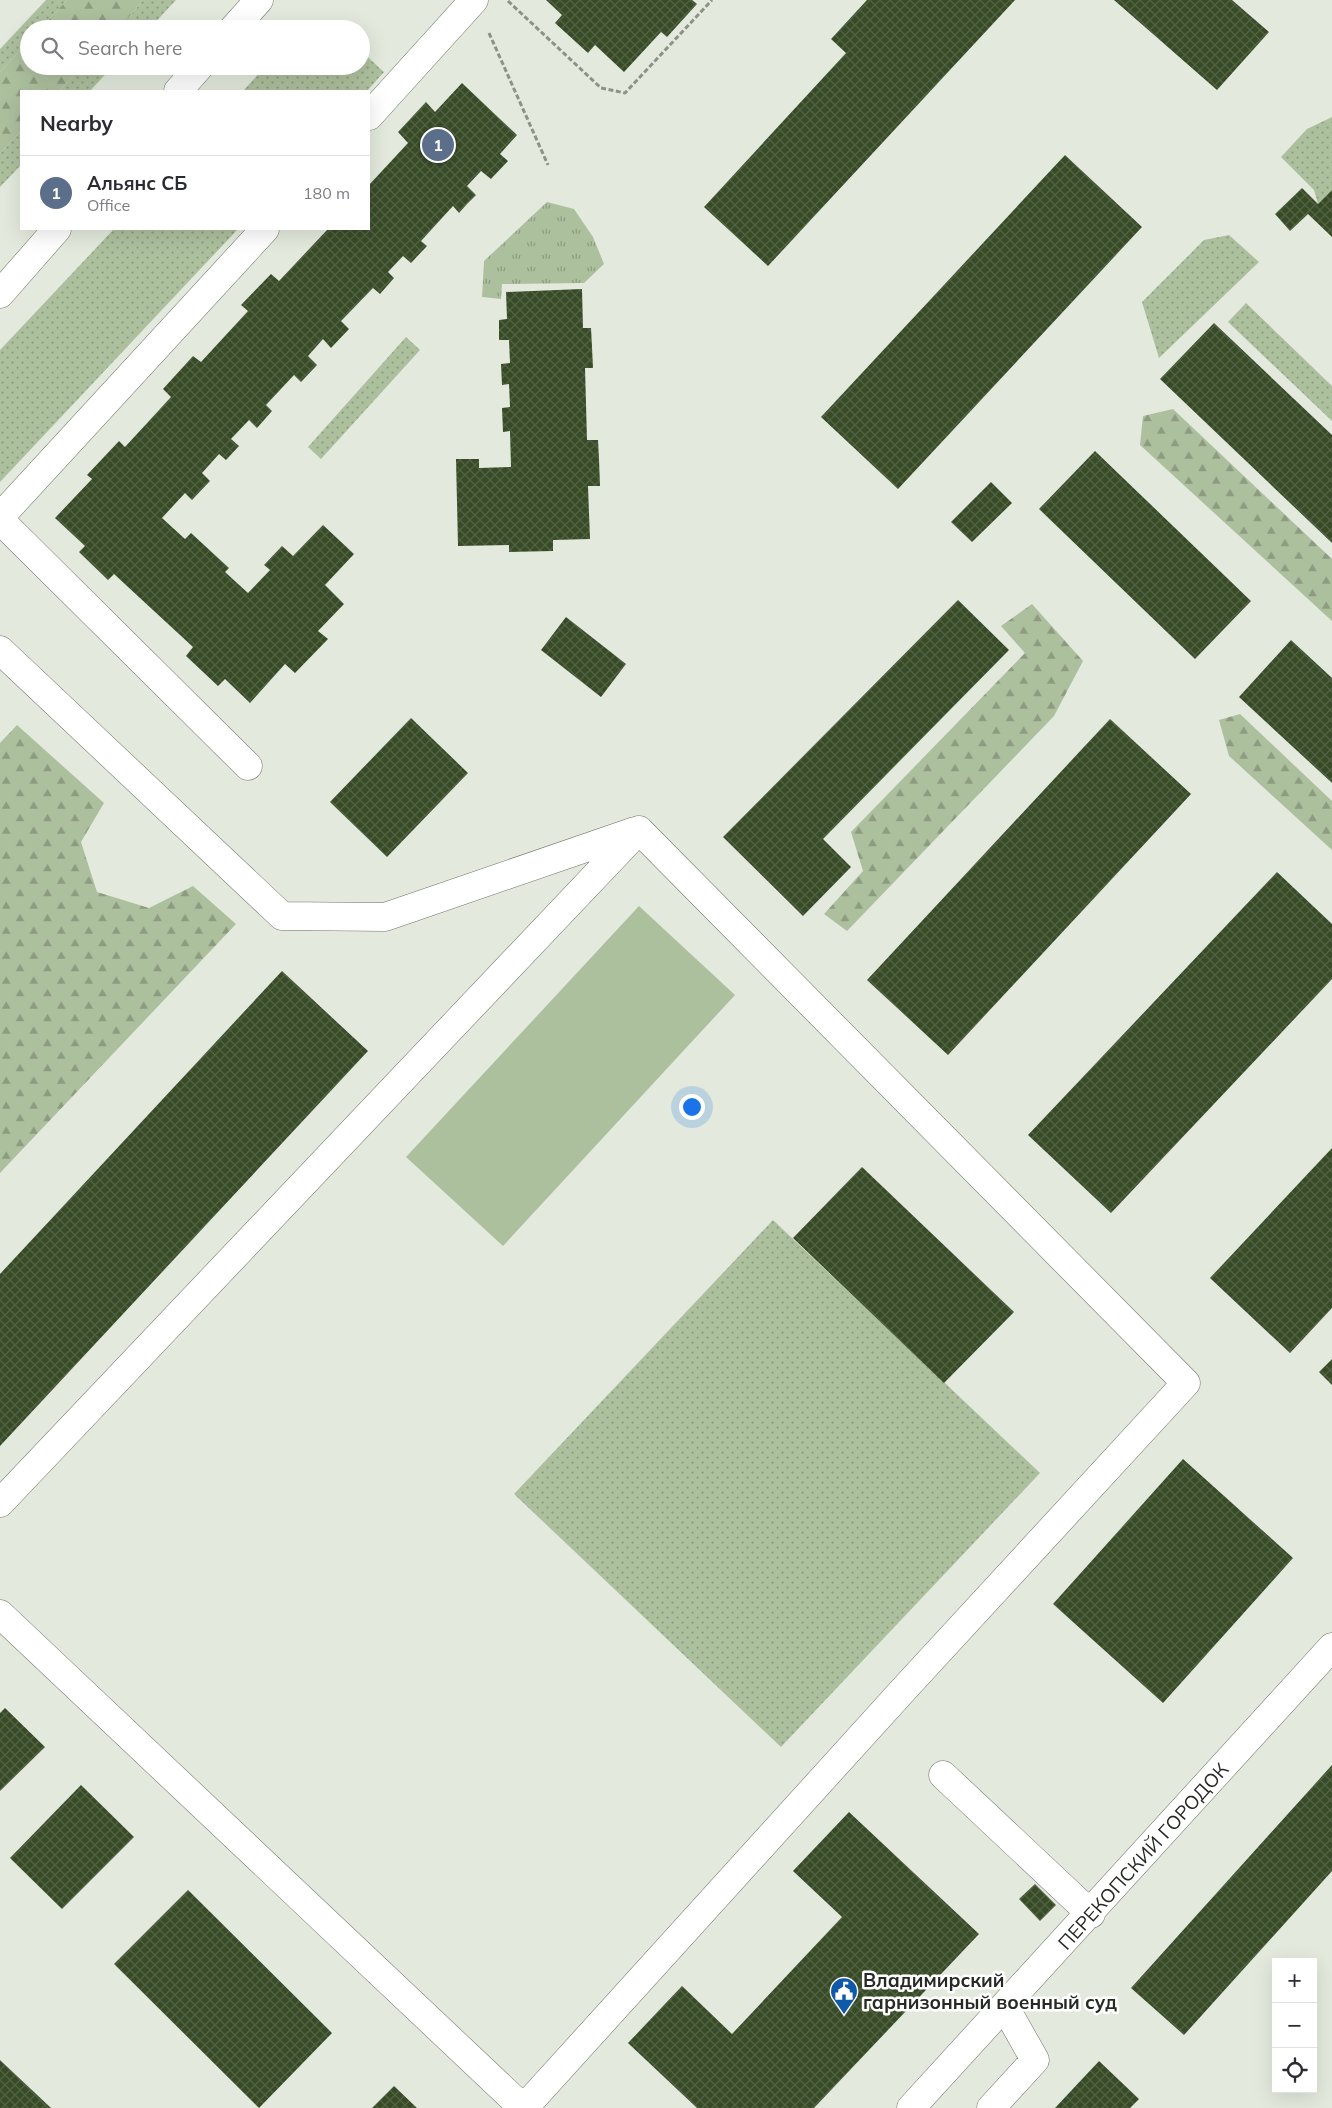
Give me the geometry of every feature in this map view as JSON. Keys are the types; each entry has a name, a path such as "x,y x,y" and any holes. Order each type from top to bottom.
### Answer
{"street":[{"path":"241,20 259,0"},
{"path":"370,115 474,0"},
{"path":"179,90 192,75"},
{"path":"0,294 56,230"},
{"path":"248,766 0,519 264,230"},
{"path":"0,650 282,916 385,917 639,830"},
{"path":"0,1503 639,830"},
{"path":"0,1614 523,2108 898,1695 1186,1383 639,830"},
{"name":"ПЕРЕКОПСКИЙ ГОРОДОК","path":"911,2108 1091,1914 1332,1647"},
{"path":"943,1775 1091,1914"},
{"path":"991,2108 1035,2060 1005,2007"}],"path":[{"path":"507,0 601,88 625,93 712,0"},
{"path":"486,26 548,165"}],"green space":[{"path":"46,0 67,0 48,20 27,20"},
{"path":"67,0 143,0 126,20 48,20"},
{"path":"143,0 176,0 157,20 126,20"},
{"path":"20,28 20,51 0,72 0,49"},
{"path":"20,51 20,75 74,75 60,90 20,90 20,132 0,153 0,72"},
{"path":"370,59 384,72 368,90 244,90 258,75 370,75"},
{"path":"74,75 105,75 91,90 60,90"},
{"path":"1332,117 1332,190 1318,204 1314,190 1281,157 1307,129"},
{"path":"20,132 20,166 0,187 0,153"},
{"path":"547,202 574,209 593,237 604,264 584,283 502,284 501,299 482,297 484,261"},
{"path":"113,230 237,230 0,482 0,350"},
{"path":"1229,235 1259,262 1159,358 1142,302 1204,240"},
{"path":"1246,303 1332,386 1332,421 1228,322"},
{"path":"406,337 420,350 321,459 308,447"},
{"path":"1173,409 1332,559 1332,621 1140,445 1143,416"},
{"path":"1032,604 1083,661 1054,716 847,931 824,914 863,871 851,832 1025,653 1001,626"},
{"path":"1240,714 1332,801 1332,850 1229,756 1219,720"},
{"path":"17,725 104,803 81,842 97,892 149,908 193,886 236,924 0,1173 0,743"},
{"path":"639,906 735,995 503,1246 406,1157"},
{"path":"773,1220 1040,1473 781,1747 514,1494"}],"building":[{"path":"546,0 692,0 697,4 667,37 661,32 624,72 595,45 588,53 555,23 562,15"},
{"path":"867,0 1015,0 768,266 704,207 846,53 831,39"},
{"path":"1114,0 1232,0 1269,32 1217,90"},
{"path":"462,83 517,135 500,154 508,161 491,179 481,171 467,186 476,195 459,213 453,206 421,241 427,246 411,263 403,256 388,272 394,278 380,294 373,288 341,321 349,329 331,348 323,339 308,356 317,365 301,382 294,375 266,405 272,411 257,428 249,420 231,439 239,446 226,460 219,454 202,473 210,481 192,500 185,493 162,518 185,539 191,533 229,568 225,572 248,593 270,570 264,565 282,546 293,556 323,525 354,554 325,585 344,604 318,631 328,639 295,673 285,664 250,703 225,679 218,686 186,656 193,647 114,574 108,580 79,552 85,546 55,518 92,479 87,475 119,441 125,447 171,397 163,389 193,356 201,362 248,311 241,305 271,274 279,281 327,230 370,230 370,184 408,143 398,132 426,102 435,112"},
{"path":"1065,155 1142,227 898,489 821,417"},
{"path":"1302,188 1318,204 1332,190 1332,237 1308,214 1290,231 1275,214"},
{"path":"582,289 583,328 591,328 593,368 585,368 587,440 598,440 600,486 588,486 590,539 553,540 553,551 509,552 509,545 458,546 456,459 479,459 479,468 511,467 510,431 503,432 502,408 510,407 509,384 502,385 501,364 510,363 509,340 499,340 499,320 507,319 506,292"},
{"path":"1214,323 1332,435 1332,543 1160,379"},
{"path":"1095,451 1251,601 1195,659 1039,509"},
{"path":"991,482 1012,503 972,542 951,522"},
{"path":"958,600 1009,650 823,839 851,867 803,916 723,837"},
{"path":"566,617 626,664 601,697 541,650"},
{"path":"1291,640 1332,678 1332,783 1239,697"},
{"path":"411,718 468,773 387,857 330,802"},
{"path":"1110,719 1191,794 948,1055 867,980"},
{"path":"1277,872 1332,924 1332,979 1111,1213 1028,1135"},
{"path":"282,971 368,1051 0,1446 0,1274"},
{"path":"1332,1148 1332,1308 1290,1353 1210,1278"},
{"path":"862,1167 1014,1312 944,1383 793,1238"},
{"path":"1332,1359 1332,1385 1319,1372"},
{"path":"1183,1459 1293,1558 1163,1703 1053,1604"},
{"path":"5,1708 45,1747 0,1791 0,1713"},
{"path":"1332,1765 1332,1871 1184,2035 1131,1988"},
{"path":"81,1785 134,1837 62,1909 10,1858"},
{"path":"849,1812 979,1934 814,2108 697,2108 628,2043 682,1986 732,2034 842,1917 793,1871"},
{"path":"1035,1884 1056,1905 1040,1921 1019,1899"},
{"path":"188,1890 332,2033 259,2108 114,1964"},
{"path":"0,2060 51,2108 0,2108"},
{"path":"1099,2061 1139,2099 1130,2108 1055,2108"},
{"path":"394,2086 417,2108 372,2108"}],"place":[{"name":"Альянс СБ","path":"438,145"},
{"name":"Владимирский гарнизонный военный суд","path":"844,2015"}]}
